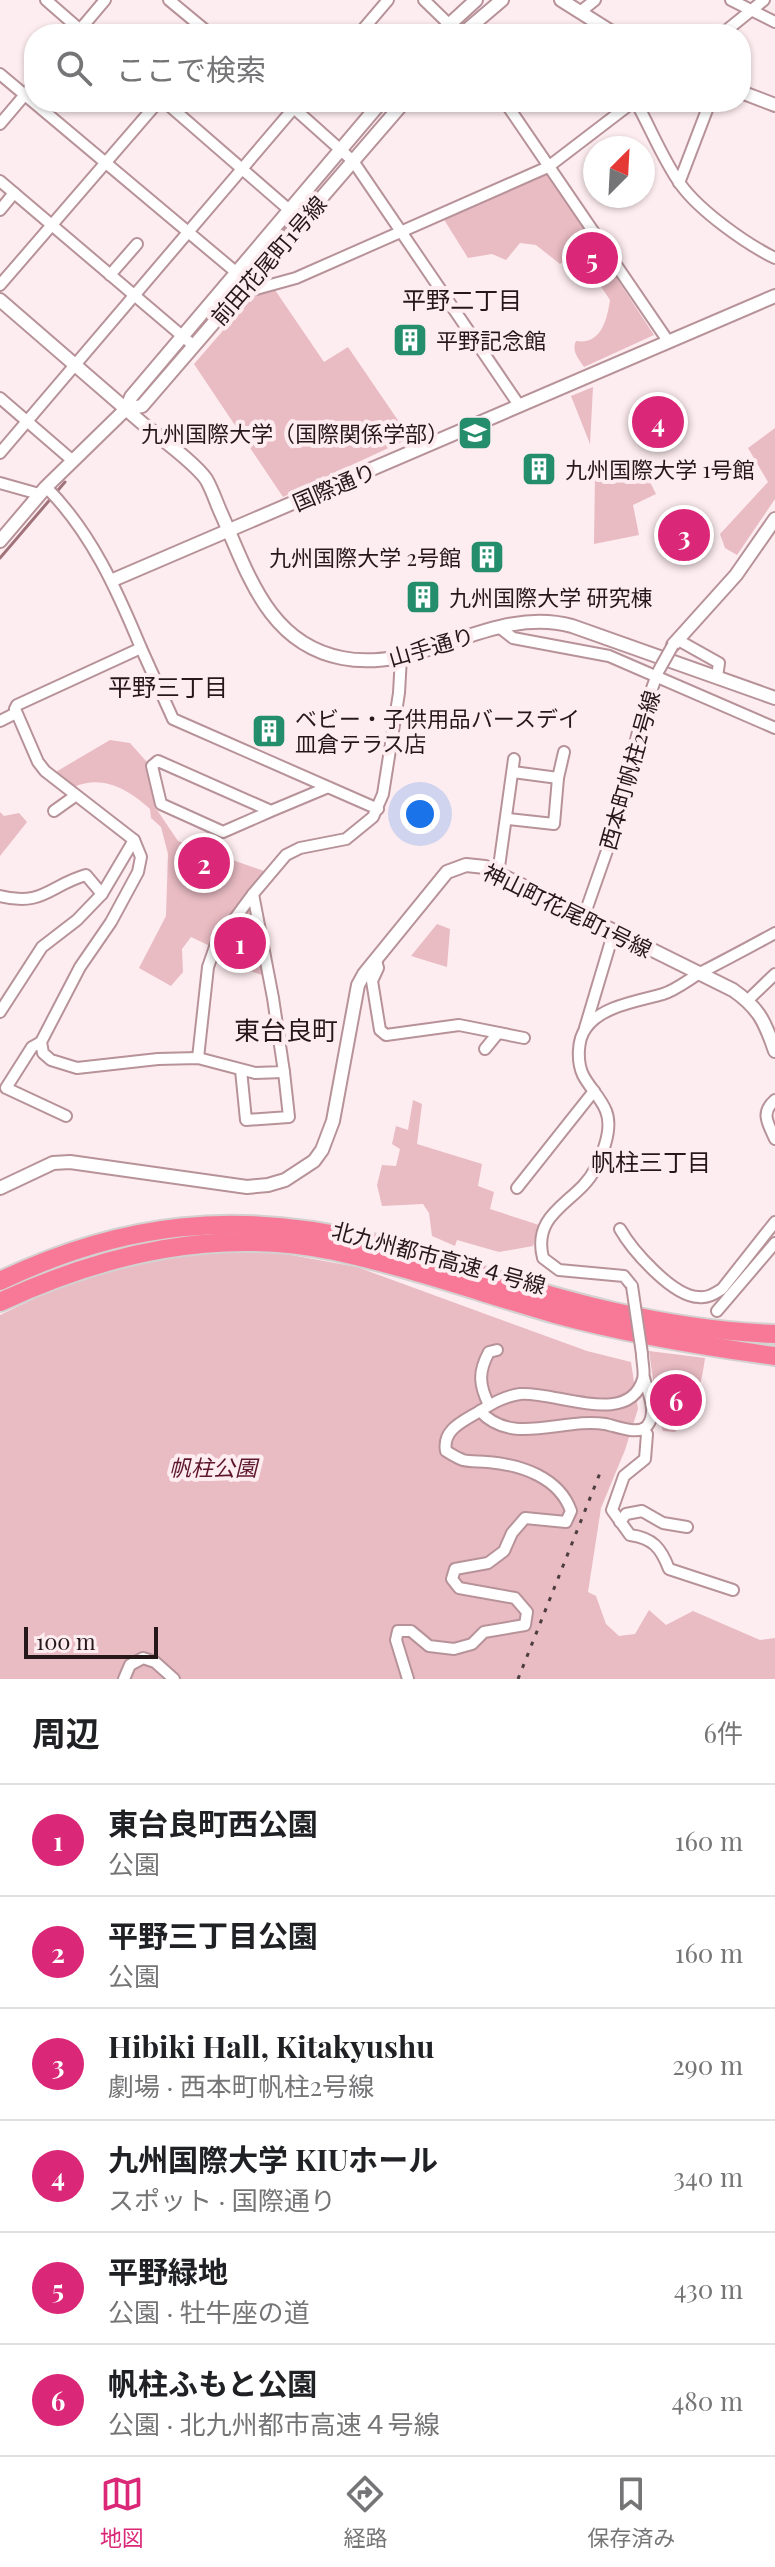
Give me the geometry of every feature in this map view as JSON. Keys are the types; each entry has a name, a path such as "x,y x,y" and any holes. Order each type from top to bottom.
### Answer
{"highway":[{"name":"北九州都市高速４号線","path":"0,1281 58,1255 119,1237 185,1225 246,1223 305,1228 624,1331 775,1356"},
{"name":"北九州都市高速４号線","path":"0,1302 68,1273 125,1255 188,1244 243,1242 367,1250 595,1309 687,1326 775,1334"}],"street":[{"path":"46,0 71,24"},
{"path":"88,24 105,0"},
{"path":"169,0 198,24"},
{"path":"368,24 388,0"},
{"path":"424,0 449,23 476,0"},
{"path":"473,24 502,0"},
{"path":"561,0 587,4 606,24"},
{"path":"731,0 775,22"},
{"path":"734,24 764,0"},
{"path":"0,74 24,94"},
{"path":"0,124 24,96"},
{"path":"751,96 775,105"},
{"path":"45,112 256,289 296,278 548,167 622,112"},
{"path":"0,285 149,112"},
{"path":"177,112 302,221"},
{"path":"0,453 243,169 287,112"},
{"path":"302,112 353,161 519,405"},
{"name":"前田花尾町1号線","path":"0,541 49,493 73,461 126,409 131,397 373,112"},
{"name":"前田花尾町1号線","path":"126,409 142,406 395,112"},
{"path":"512,112 668,341"},
{"path":"640,112 679,183 709,215 775,258"},
{"path":"679,183 706,112"},
{"path":"0,181 194,346"},
{"path":"0,210 14,193"},
{"path":"110,275 137,244"},
{"name":"国際通り","path":"113,580 775,296"},
{"name":"山手通り","path":"0,300 206,479 260,601 287,633 326,655 365,661 401,657 499,627 533,620 559,622 775,698"},
{"path":"0,398 73,461"},
{"path":"0,483 49,493 113,580 173,719 378,809"},
{"name":"西本町帆柱2号線","path":"584,916 616,825 641,719 658,673 675,643 770,537 775,519"},
{"path":"499,627 513,638 609,656 658,673 775,728"},
{"path":"675,643 719,663 717,677"},
{"path":"66,1116 6,1088 32,1047 41,1042 80,967 111,922 138,872 141,857 134,840 75,796 38,762 16,713 17,705 141,648"},
{"path":"198,1058 208,967 216,944 286,855 300,848 346,839 362,829 378,809 399,693 401,657"},
{"path":"0,721 16,713"},
{"path":"508,819 554,824 564,752"},
{"path":"498,874 514,759"},
{"path":"271,811 158,761 152,766 161,804 223,832 326,788"},
{"path":"513,772 558,778"},
{"path":"54,811 75,796"},
{"path":"0,1012 42,947 77,920 102,894 134,840"},
{"name":"神山町花尾町1号線","path":"0,1188 53,1163 70,1162 247,1187 268,1185 300,1172 314,1161 333,1121 358,985 447,872 454,868 476,865 498,874 748,1000 764,1019 775,1051"},
{"path":"0,896 32,899 48,895 74,878 86,875 102,894"},
{"path":"241,1070 246,1120 289,1117 273,998 253,894"},
{"path":"497,1350 489,1352 480,1374 488,1420 524,1430 585,1421 627,1430 643,1429 648,1425 652,1408 644,1378 632,1286 624,1276 559,1270 543,1258 541,1250 551,1216 585,1184 595,1170 607,1135 609,1121 606,1109 579,1064 579,1047 614,931"},
{"path":"585,1028 598,1017 624,1005 667,992 775,933"},
{"path":"376,960 378,968 372,981 380,1030 386,1035 459,1025 524,1038"},
{"path":"748,1000 775,974"},
{"path":"485,1049 498,1033"},
{"path":"41,1042 43,1053 51,1060 77,1068 198,1058 255,1073 284,1072"},
{"path":"517,1188 594,1091"},
{"path":"775,1100 766,1108 765,1117 775,1139"},
{"path":"620,1229 630,1246 674,1287 688,1296 701,1298 722,1289 775,1222"},
{"path":"717,1311 775,1243"},
{"path":"408,1679 396,1640 398,1631 411,1631 429,1646 454,1649 472,1644 484,1632 525,1625 527,1612 515,1598 459,1588 452,1579 455,1569 488,1563 504,1551 512,1533 525,1518 566,1522 571,1511 567,1499 534,1473 515,1465 463,1460 446,1451 444,1441 452,1428 496,1400 518,1394 622,1405 631,1399 644,1378"},
{"path":"643,1429 647,1434 645,1459 624,1476 612,1510 630,1535 656,1543 669,1569 733,1590"},
{"path":"620,1522 626,1514 642,1511 663,1523 687,1527"},
{"path":"124,1679 130,1665 143,1658 162,1667 174,1679"}],"green space":[{"path":"548,174 654,335 584,367 575,352 576,341 585,341 597,335 605,323 610,300 572,244 576,253 560,264 536,245 520,243 506,260 492,254 468,258 443,218"},
{"path":"275,290 324,362 348,347 410,438 283,497 194,364 253,296"},
{"path":"593,387 590,444 571,396"},
{"path":"775,428 775,499 737,555 725,548 720,534 768,482 748,448"},
{"path":"637,456 656,494 633,505 639,535 594,544 595,472"},
{"path":"110,740 130,743 146,761 155,807 178,841 267,872 212,947 191,937 182,949 183,972 171,986 139,968 166,916 168,854 161,827 151,818 150,809 124,790 95,782 74,787 54,773"},
{"path":"0,812 4,816 19,813 27,822 0,856"},
{"path":"250,908 262,975 217,960 227,937"},
{"path":"437,924 450,929 447,967 411,956"},
{"path":"413,1100 422,1104 417,1144 482,1164 478,1186 494,1192 490,1209 539,1225 533,1246 499,1252 457,1240 455,1246 432,1236 429,1213 423,1204 382,1206 377,1185 382,1165 396,1166 400,1149 392,1144 396,1126 408,1130"},
{"name":"帆柱公園","path":"202,1253 280,1253 357,1267 587,1351 631,1362 638,1409 601,1508 588,1592 596,1596 606,1624 619,1636 635,1634 649,1610 666,1625 693,1611 760,1640 775,1638 775,1679 0,1679 0,1315 67,1283 136,1261"},
{"path":"649,1351 705,1358 696,1398 675,1432 663,1431"}],"waterway":[{"path":"0,558 65,482"}],"railway":[{"path":"518,1679 600,1473"}],"place":[{"name":"平野緑地","path":"592,258"},
{"name":"平野記念館","path":"410,340"},
{"name":"九州国際大学 KIUホール","path":"658,422"},
{"name":"九州国際大学（国際関係学部）","path":"475,433"},
{"name":"九州国際大学 1号館","path":"539,469"},
{"name":"Hibiki Hall, Kitakyushu","path":"684,535"},
{"name":"九州国際大学 2号館","path":"487,557"},
{"name":"九州国際大学 研究棟","path":"423,597"},
{"name":"ベビー・子供用品バースデイ 皿倉テラス店","path":"269,731"},
{"name":"平野三丁目公園","path":"204,863"},
{"name":"東台良町西公園","path":"240,943"},
{"name":"帆柱ふもと公園","path":"676,1400"}],"district":[{"name":"平野二丁目","path":"462,299"},
{"name":"平野三丁目","path":"168,686"},
{"name":"東台良町","path":"286,1029"},
{"name":"帆柱三丁目","path":"651,1161"}]}
